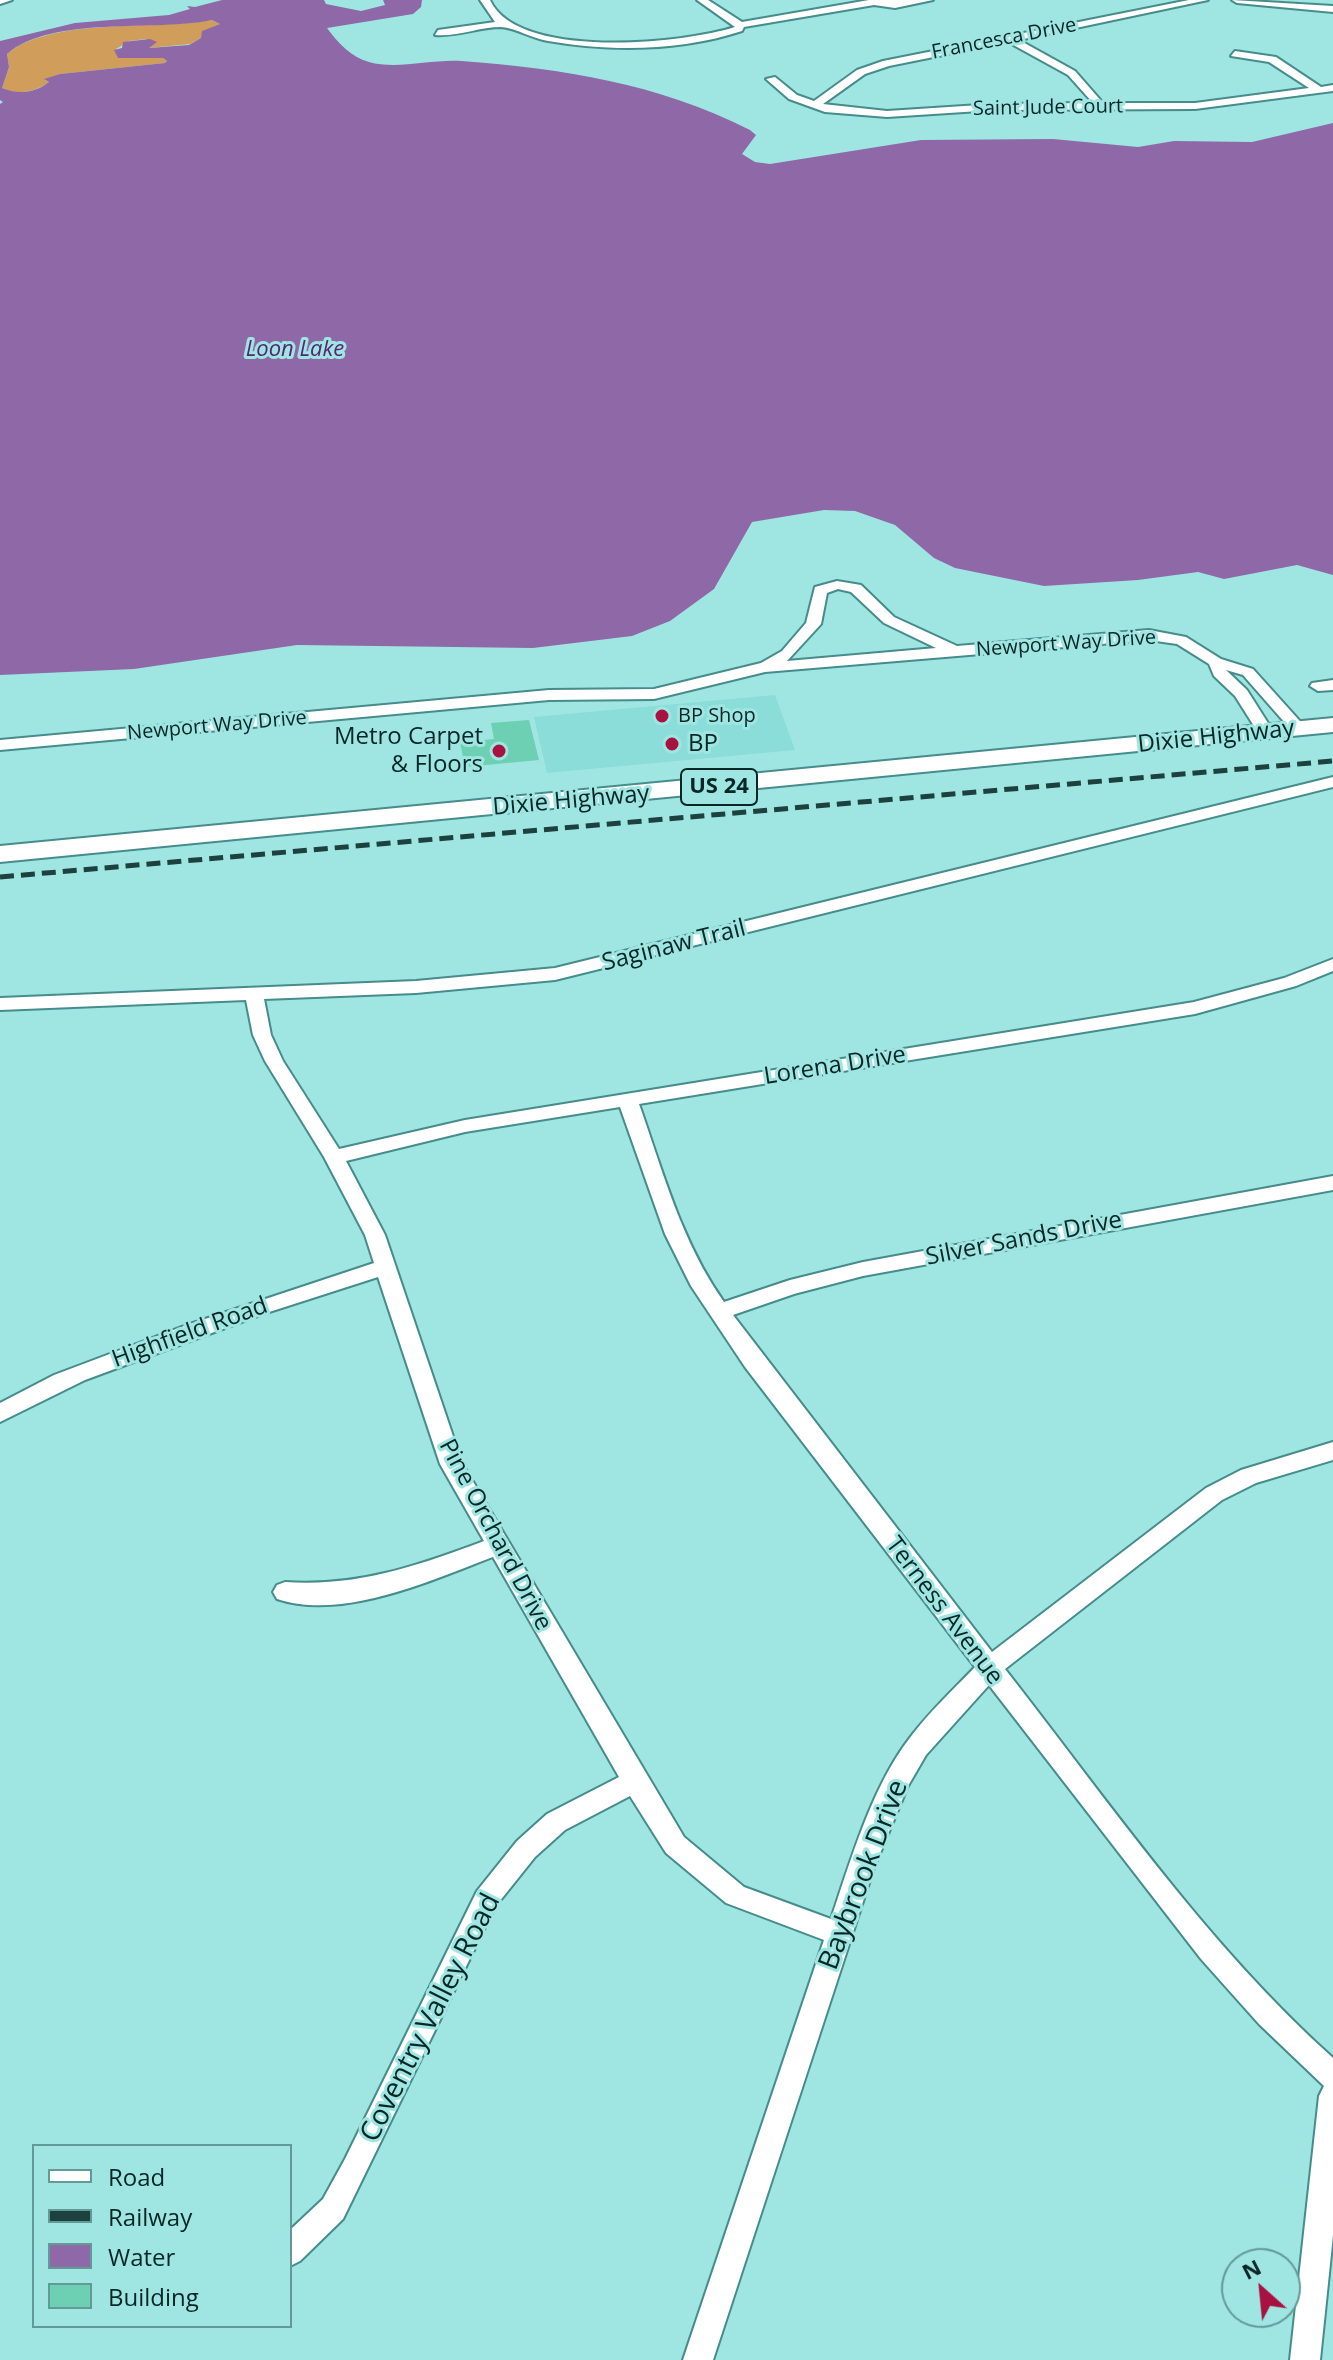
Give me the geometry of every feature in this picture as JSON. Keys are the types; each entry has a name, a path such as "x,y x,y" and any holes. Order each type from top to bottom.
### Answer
{"main road":[{"name":"Dixie Highway","path":"0,854 1333,725"}],"street":[{"path":"0,1 7,0"},
{"path":"485,0 492,14 505,24 532,34 660,46 709,40 734,32 740,25 871,1 895,5 928,0"},
{"path":"702,0 740,25"},
{"name":"Francesca Drive","path":"815,105 861,72 887,63 1203,0"},
{"path":"1237,0 1280,7 1333,9"},
{"path":"438,33 505,24"},
{"path":"1008,38 1072,71 1089,86 1100,106"},
{"path":"1235,54 1272,59 1319,90"},
{"name":"Saint Jude Court","path":"771,79 782,91 815,105 841,112 887,114 995,107 1195,106 1333,88"},
{"name":"Newport Way Drive","path":"765,667 787,654 813,624 820,590 837,585 856,588 889,620 956,651"},
{"name":"Newport Way Drive","path":"0,745 549,695 654,694 765,667 1149,635 1181,640 1216,662 1238,667 1256,679 1299,729"},
{"name":"Newport Way Drive","path":"1216,662 1219,673 1241,693 1265,731"},
{"name":"Saginaw Trail","path":"0,1004 485,983 555,974 1333,782"},
{"name":"Lorena Drive","path":"334,1157 465,1126 1195,1008 1290,982 1333,965"},
{"name":"Pine Orchard Drive","path":"254,993 262,1035 268,1048 334,1157 375,1235 451,1464 635,1781 675,1845 735,1895 839,1934"},
{"name":"Terness Avenue","path":"627,1099 675,1234 718,1312 988,1669 1235,1980 1294,2043 1333,2076"},
{"name":"Silver Sands Drive","path":"718,1312 790,1287 863,1269 1333,1183"},
{"name":"Highfield Road","path":"0,1414 44,1388 188,1333 316,1286 386,1267"},
{"name":"Baybrook Drive","path":"698,2360 861,1868 897,1781 917,1747 988,1669 1214,1494 1249,1476 1333,1451"},
{"path":"285,1592 343,1596 374,1589 499,1545"},
{"name":"Coventry Valley Road","path":"292,2249 333,2209 348,2182 486,1899 526,1849 556,1822 635,1781"},
{"path":"1305,2360 1333,2096"}],"shaded area":[{"path":"212,20 220,24 203,31 201,38 190,44 148,48 146,39 129,41 116,49 118,58 163,58 167,61 165,63 60,74 26,92 2,88 9,67 7,54 26,42 50,34"},
{"path":"775,695 795,750 547,773 534,717"}],"water":[{"name":"Loon Lake","path":"222,0 324,0 326,4 361,11 385,5 383,0 422,0 421,7 413,14 327,28 351,53 362,60 380,64 461,61 499,64 573,74 645,90 715,114 750,130 756,135 742,154 755,162 770,164 921,140 1053,139 1138,147 1174,141 1252,142 1333,123 1333,575 1297,565 1224,579 1198,572 1138,580 1044,586 955,568 934,558 895,525 855,511 824,510 752,522 714,589 670,621 632,636 533,648 297,645 134,669 0,675 0,104 3,102 0,100 0,41 75,23 169,15 190,9 187,6","holes":["212,20 220,24 202,31 201,38 189,45 149,48 157,42 150,39 123,42 122,48 114,50 118,58 163,58 167,61 165,63 60,74 44,79 49,82 26,92 2,88 9,67 7,54 26,42 50,34 77,29"]}],"building":[{"name":"Metro Carpet & Floors","path":"529,720 539,760 465,767 460,742 494,739 491,723"}],"railway":[{"path":"0,877 1333,761"}],"place":[{"name":"BP Shop","path":"662,716"},
{"name":"BP","path":"672,744"},
{"name":"Metro Carpet & Floors","path":"499,751"}]}
